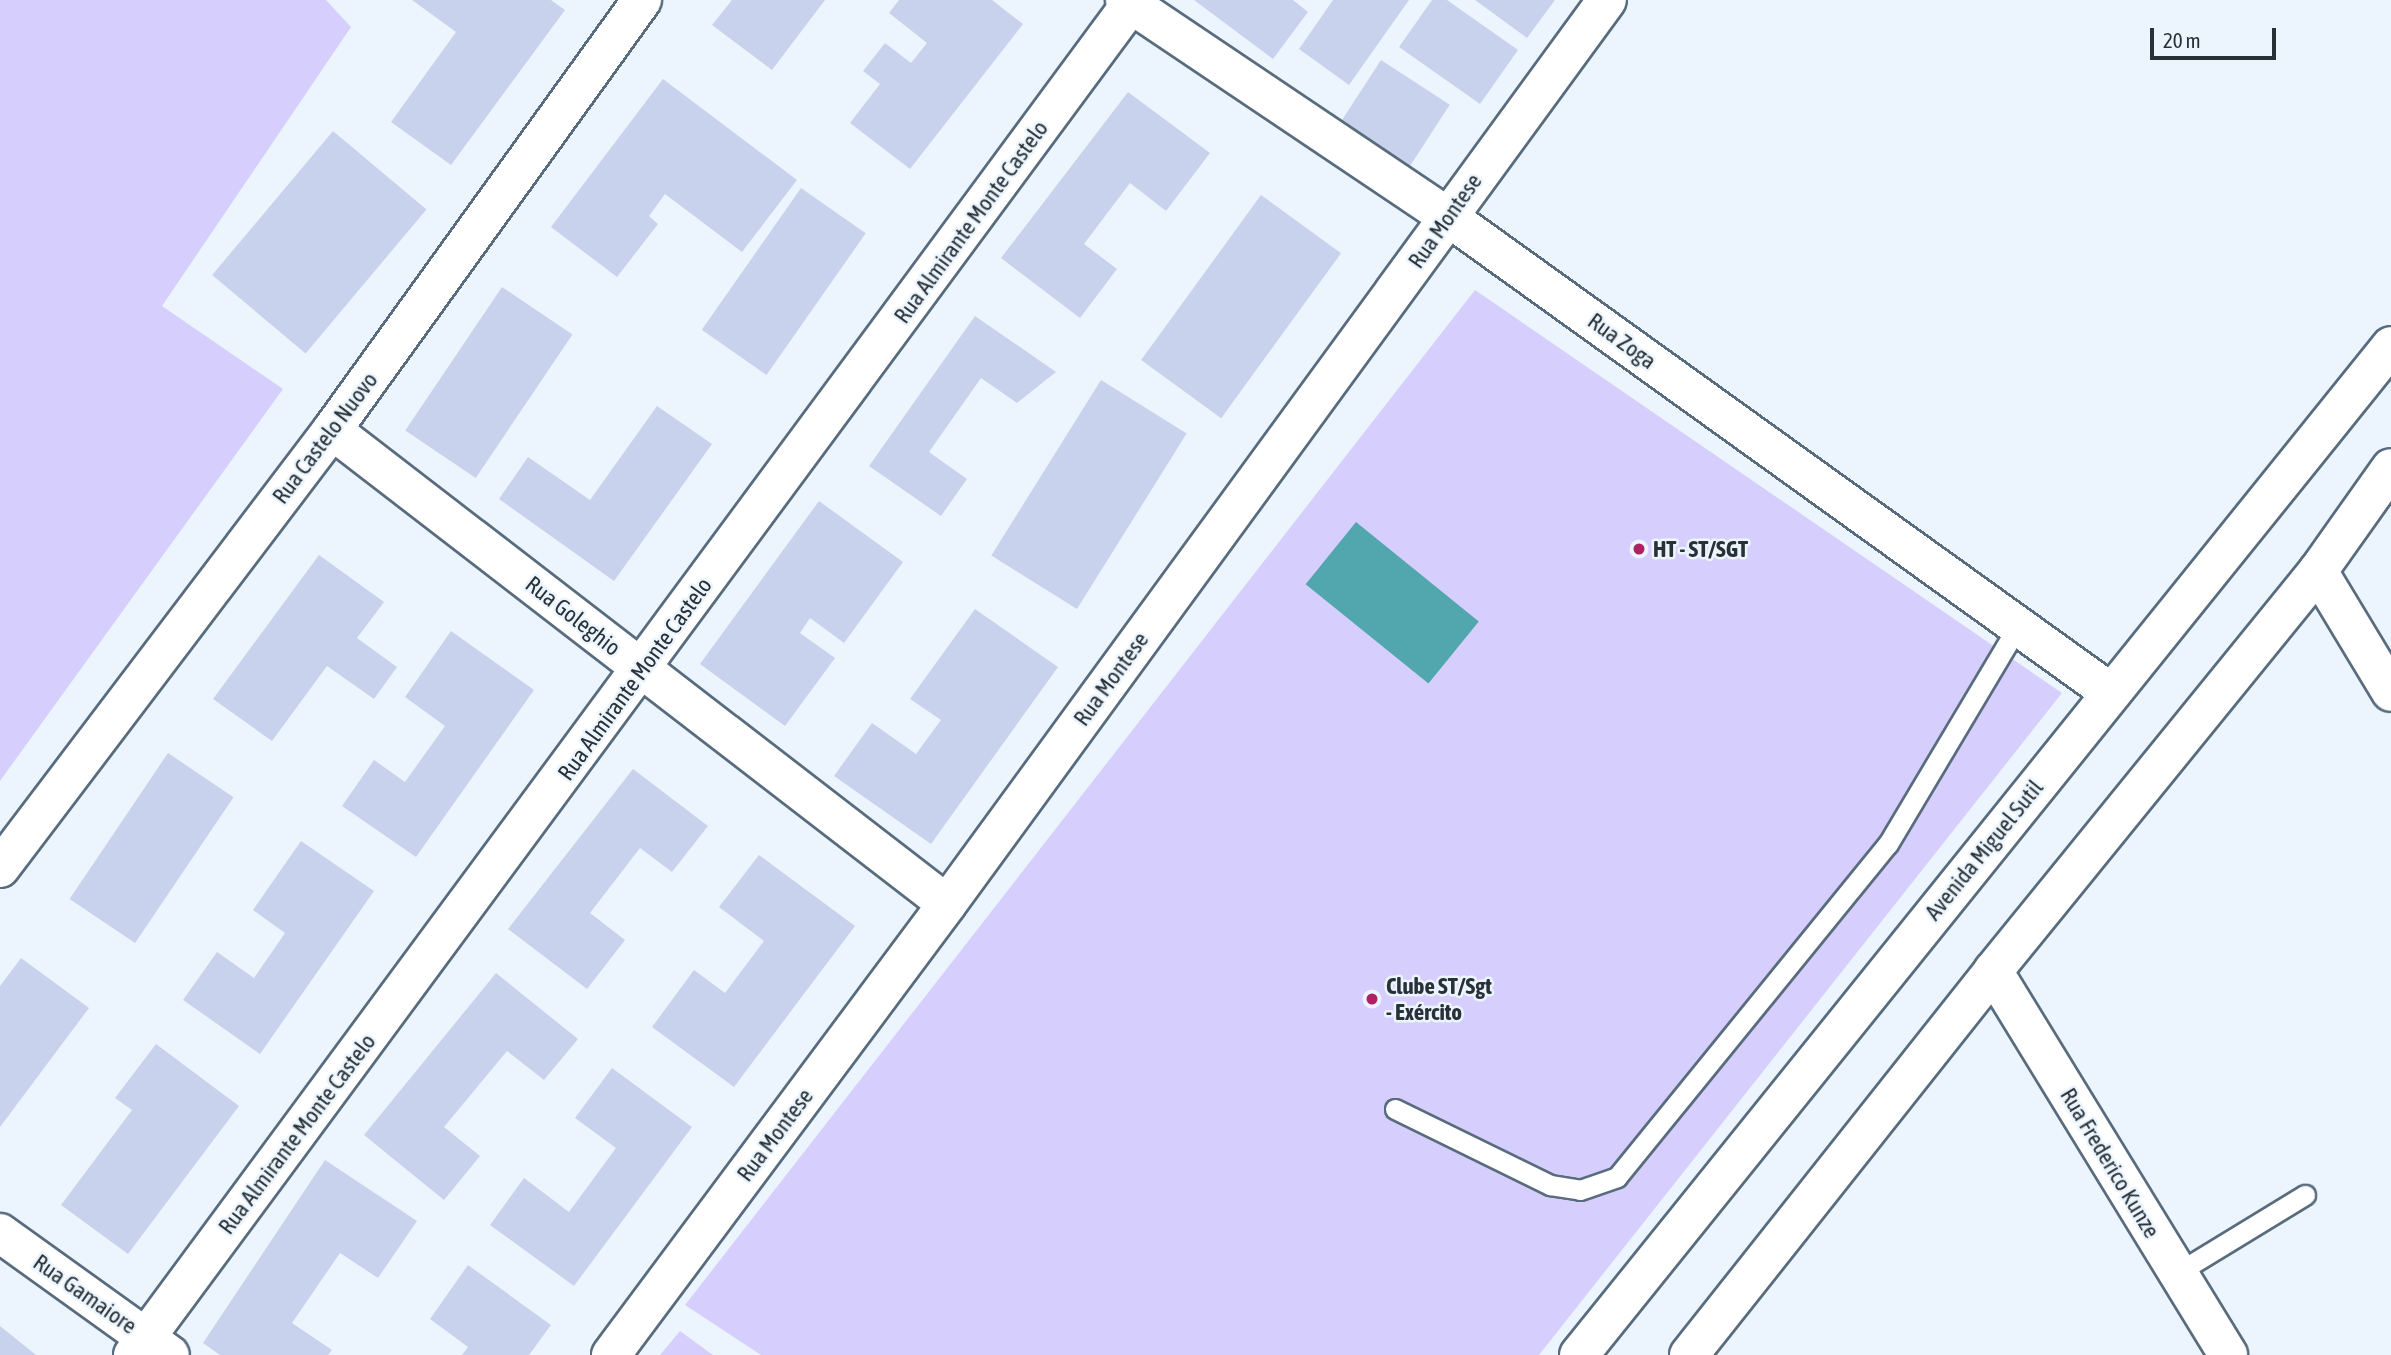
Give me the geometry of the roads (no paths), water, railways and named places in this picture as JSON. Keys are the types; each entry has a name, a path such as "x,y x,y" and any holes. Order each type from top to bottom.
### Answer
{"main road":[{"name":"Rua Castelo Nuovo","path":"0,869 332,430 642,0"},
{"name":"Rua Montese","path":"611,1355 947,904 1607,0"},
{"name":"Rua Zoga","path":"1130,1 1447,216 2111,693"},
{"name":"Rua Almirante Monte Castelo","path":"150,1349 1130,1"},
{"name":"Avenida Miguel Sutil","path":"1578,1355 2391,346"},
{"name":"Rua Goleghio","path":"332,430 947,904"},
{"path":"1689,1355 1993,971 2318,571 2391,468"},
{"path":"2318,571 2391,692"},
{"name":"Rua Frederico Kunze","path":"1993,971 2228,1355"},
{"name":"Rua Gamaiore","path":"0,1233 150,1349"}],"lane":[{"path":"1395,1110 1550,1185 1580,1190 1617,1177 1888,844 2018,626"},
{"path":"2178,1273 2305,1195"}],"water":[{"path":"1356,522 1479,621 1428,684 1306,584"}],"place":[{"name":"HT - ST/SGT","path":"1639,549"},
{"name":"Clube ST/Sgt - Exército","path":"1372,999"}]}
